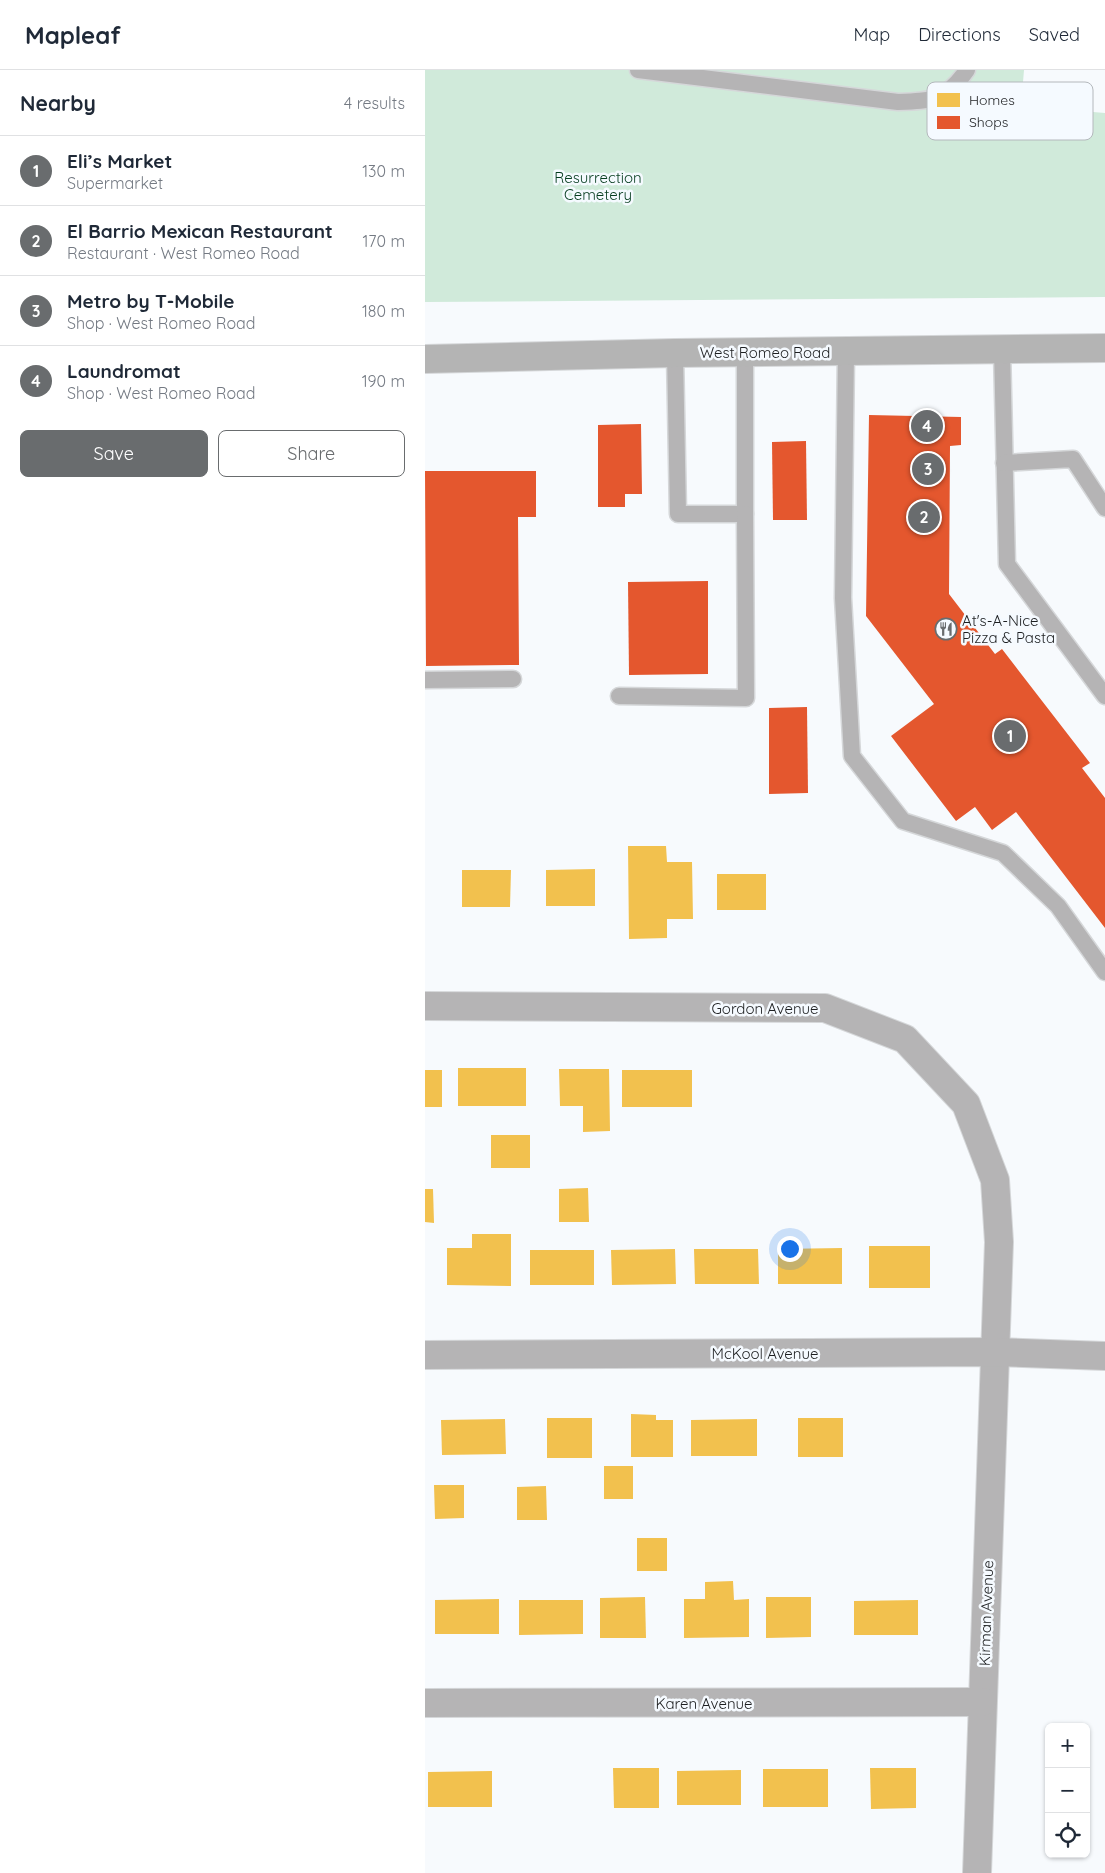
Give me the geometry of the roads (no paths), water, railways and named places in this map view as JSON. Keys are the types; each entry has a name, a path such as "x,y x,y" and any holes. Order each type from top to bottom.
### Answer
{"main road":[{"name":"West Romeo Road","path":"425,359 675,352 846,352 1105,348"}],"street":[{"name":"Gordon Avenue","path":"425,1006 825,1008 905,1039 966,1104 995,1180 999,1242 995,1352"},
{"name":"McKool Avenue","path":"425,1355 995,1352 1105,1356"},
{"name":"Kirman Avenue","path":"977,1873 995,1352"},
{"name":"Karen Avenue","path":"425,1703 983,1702"}],"lane":[{"path":"638,70 898,102 927,99"},
{"path":"958,82 967,70"},
{"path":"1002,350 1007,564 1105,696"},
{"path":"675,352 678,514 745,514"},
{"path":"619,696 745,698 745,352"},
{"path":"846,352 843,598 852,756 903,821 1003,853 1058,906 1105,972"},
{"path":"1004,463 1073,459 1105,508"},
{"path":"425,680 513,679"}],"place":[{"name":"Laundromat","path":"927,426"},
{"name":"Metro by T-Mobile","path":"928,469"},
{"name":"El Barrio Mexican Restaurant","path":"924,517"},
{"name":"At's-A-Nice Pizza & Pasta","path":"946,629"},
{"name":"Eli’s Market","path":"1010,736"}],"park label":[{"name":"Resurrection Cemetery","path":"598,186"}]}
